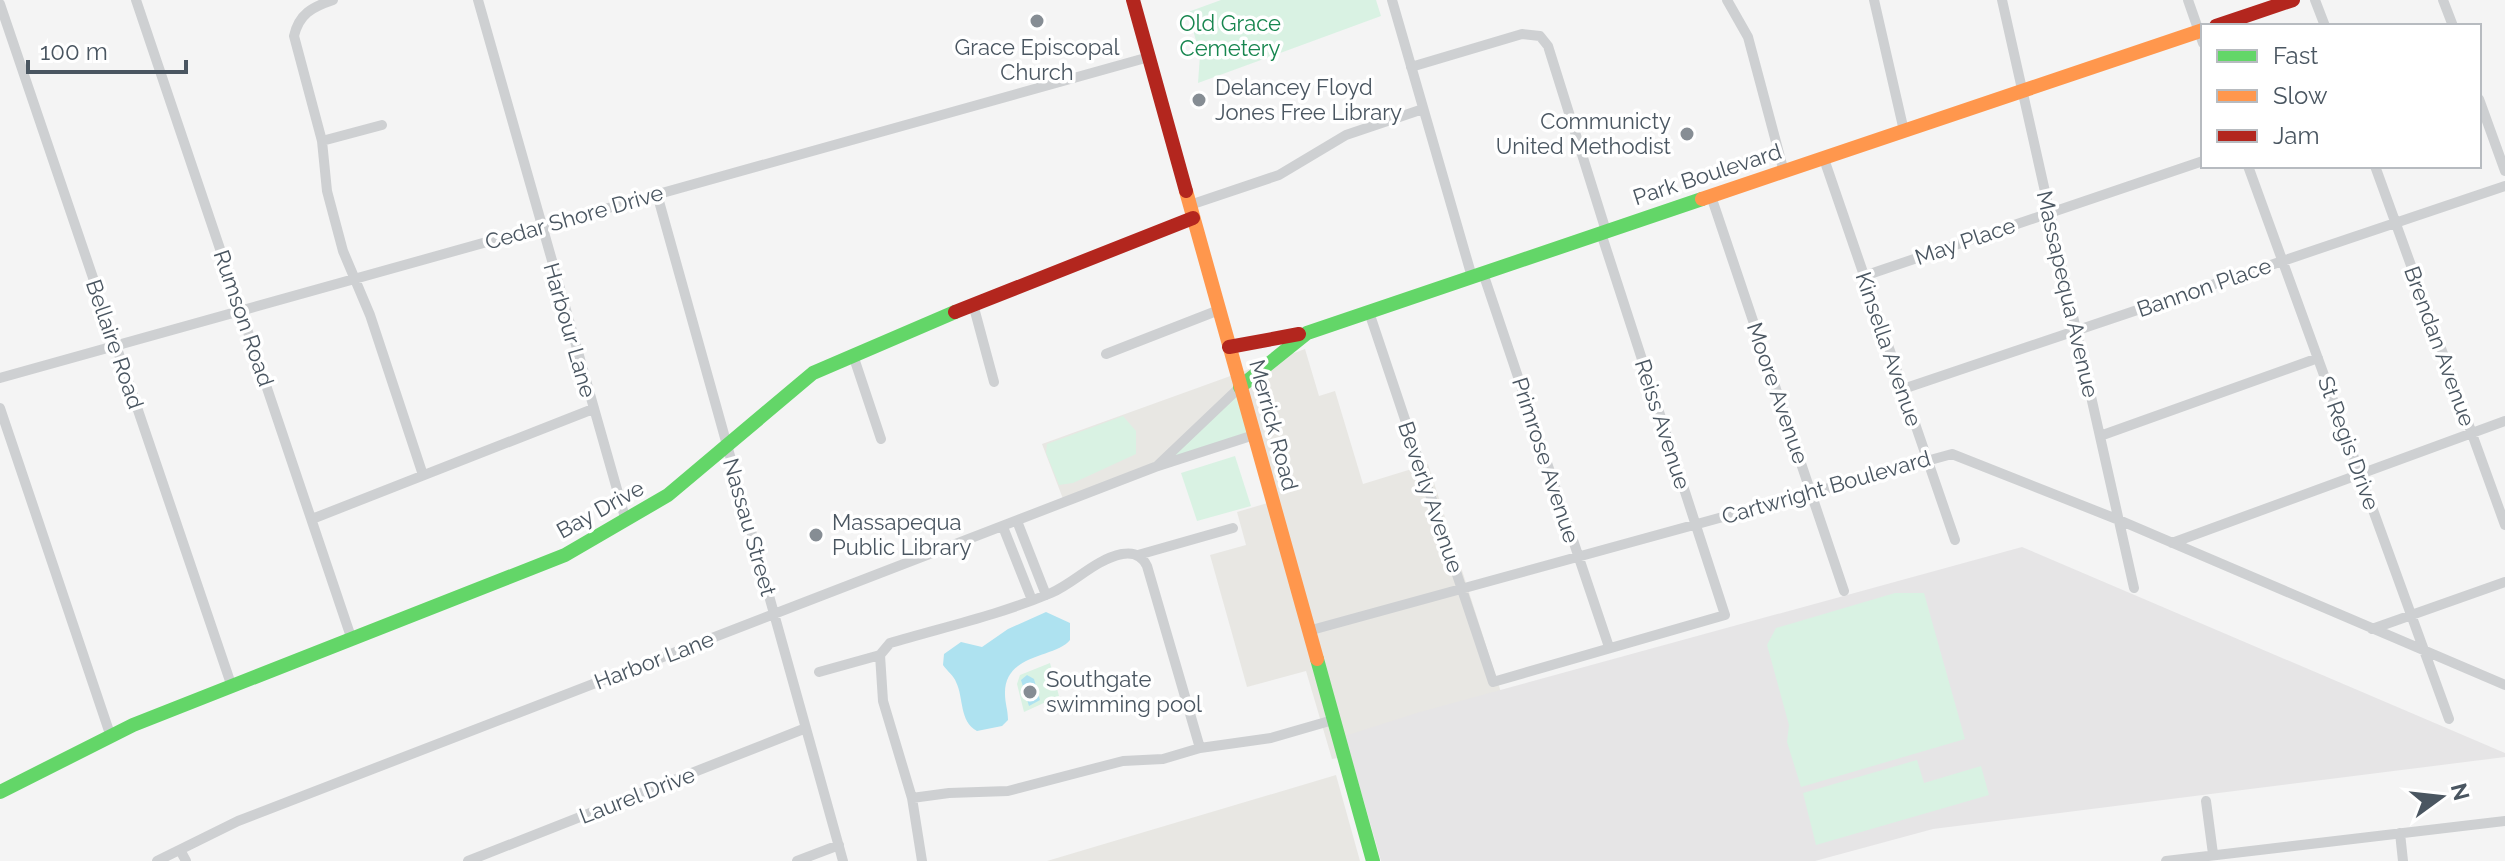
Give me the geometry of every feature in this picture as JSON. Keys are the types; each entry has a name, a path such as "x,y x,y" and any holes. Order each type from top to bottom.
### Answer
{"main road":[{"name":"Merrick Road","path":"1133,0 1373,861"},
{"path":"2222,24 2293,0"},
{"name":"Park Boulevard","path":"1240,387 1307,333 2022,91 2201,35"},
{"name":"Bay Drive","path":"1,788 231,684 565,555 668,495 813,373 1192,211"},
{"path":"1229,347 1307,333"}],"street":[{"name":"Rumson Road","path":"136,0 351,637"},
{"path":"333,0 304,14 297,22 294,36 322,141 327,191 423,475"},
{"name":"Harbour Lane","path":"478,0 626,521"},
{"name":"Primrose Avenue","path":"1392,0 1423,109 1478,275 1609,647"},
{"path":"1727,0 1748,37 1784,172"},
{"path":"1874,0 1904,131"},
{"name":"Massapequa Avenue","path":"2002,0 2134,588"},
{"path":"2188,0 2201,32"},
{"path":"2315,0 2324,24"},
{"path":"2443,0 2452,24"},
{"name":"Bellaire Road","path":"0,4 231,684"},
{"name":"Reiss Avenue","path":"1411,67 1522,34 1540,36 1548,46 1603,232 1725,615 1609,647"},
{"name":"Cedar Shore Drive","path":"0,378 1149,57"},
{"path":"2481,105 2505,171"},
{"path":"1192,211 1279,175 1346,135 1423,109"},
{"path":"322,141 382,125"},
{"name":"Kinsella Avenue","path":"1824,159 1955,540"},
{"name":"May Place","path":"1864,276 2201,162"},
{"name":"St Regis Drive","path":"2249,168 2449,719"},
{"name":"Brendan Avenue","path":"2376,168 2505,525"},
{"name":"Bannon Place","path":"1903,389 2505,186"},
{"name":"Nassau Street","path":"657,194 843,861"},
{"name":"Moore Avenue","path":"1711,196 1844,591"},
{"path":"973,304 994,382"},
{"path":"1106,354 1219,310"},
{"name":"Beverly Avenue","path":"1369,312 1493,682 1609,647"},
{"path":"853,355 881,439"},
{"path":"2100,436 2318,358"},
{"name":"Harbor Lane","path":"1155,467 1240,387"},
{"path":"0,408 111,737"},
{"path":"312,519 593,409"},
{"path":"2172,543 2505,421"},
{"name":"Harbor Lane","path":"157,861 238,821 1155,467 1254,435"},
{"name":"Cartwright Boulevard","path":"1308,631 1952,454 2119,520 2505,685"},
{"path":"1017,521 1046,595"},
{"path":"1003,527 1032,600"},
{"path":"819,672 880,655 890,643 1046,595 1066,586 1105,560 1130,553 1138,555 1233,528"},
{"path":"1138,555 1147,566 1200,748"},
{"path":"2372,629 2505,582"},
{"path":"880,655 887,721 912,798 922,861"},
{"path":"912,798 1008,791 1115,762 1163,759 1200,748 1271,738 1333,720"},
{"name":"Laurel Drive","path":"468,861 806,728"},
{"path":"2206,801 2213,854"},
{"path":"2166,861 2505,821"},
{"path":"2400,833 2403,861"},
{"path":"797,861 839,845"},
{"path":"2280,848 2282,861"},
{"path":"180,850 186,861"}],"shaded area":[{"path":"1305,349 1319,396 1335,391 1363,484 1428,464 1507,711 1361,754 1332,759 1306,671 1247,687 1210,555 1246,545 1237,512 1271,502 1253,437 1065,504 1042,444"},
{"path":"2022,547 2505,753 2505,757 1933,829 1815,861 1381,861 1345,736 1420,712"},
{"path":"1336,775 1360,861 1047,861"}],"green space":[{"name":"Old Grace Cemetery","path":"1221,0 1376,0 1381,16 1198,83 1200,55 1188,12"},
{"path":"1240,389 1252,434 1160,465"},
{"path":"1123,416 1136,431 1136,454 1073,483 1059,485 1046,453 1047,444"},
{"path":"1235,456 1251,506 1197,521 1181,473"},
{"path":"1895,593 1924,593 1965,739 1801,787 1787,742 1789,725 1767,645 1776,628"},
{"path":"1050,663 1059,696 1024,712 1017,684 1020,675"},
{"path":"1917,760 1924,783 1981,766 1989,795 1816,845 1803,793"}],"water":[{"path":"1046,612 1070,623 1070,640 1013,671 1005,694 1008,720 1002,726 977,731 967,721 956,682 943,665 944,654 961,642 982,647 1008,629"},
{"name":"Southgate swimming pool","path":"1027,675 1034,679 1040,700 1029,706 1021,680"}],"traffic: fast":[{"path":"1240,387 1307,333 1702,199"},
{"path":"0,792 133,725 565,555 668,495 813,373 955,312"},
{"path":"1317,659 1373,861"}],"traffic: slow":[{"path":"1702,199 2201,31"},
{"path":"1186,191 1317,659"}],"traffic: jam":[{"path":"1133,0 1186,191"},
{"path":"2222,24 2293,0"},
{"path":"955,312 1193,218"},
{"path":"1229,347 1299,334"}],"place":[{"name":"Grace Episcopal Church","path":"1037,21"},
{"name":"Delancey Floyd Jones Free Library","path":"1199,100"},
{"name":"Communicty United Methodist","path":"1687,134"},
{"name":"Massapequa Public Library","path":"816,535"},
{"name":"Southgate swimming pool","path":"1030,692"}]}
